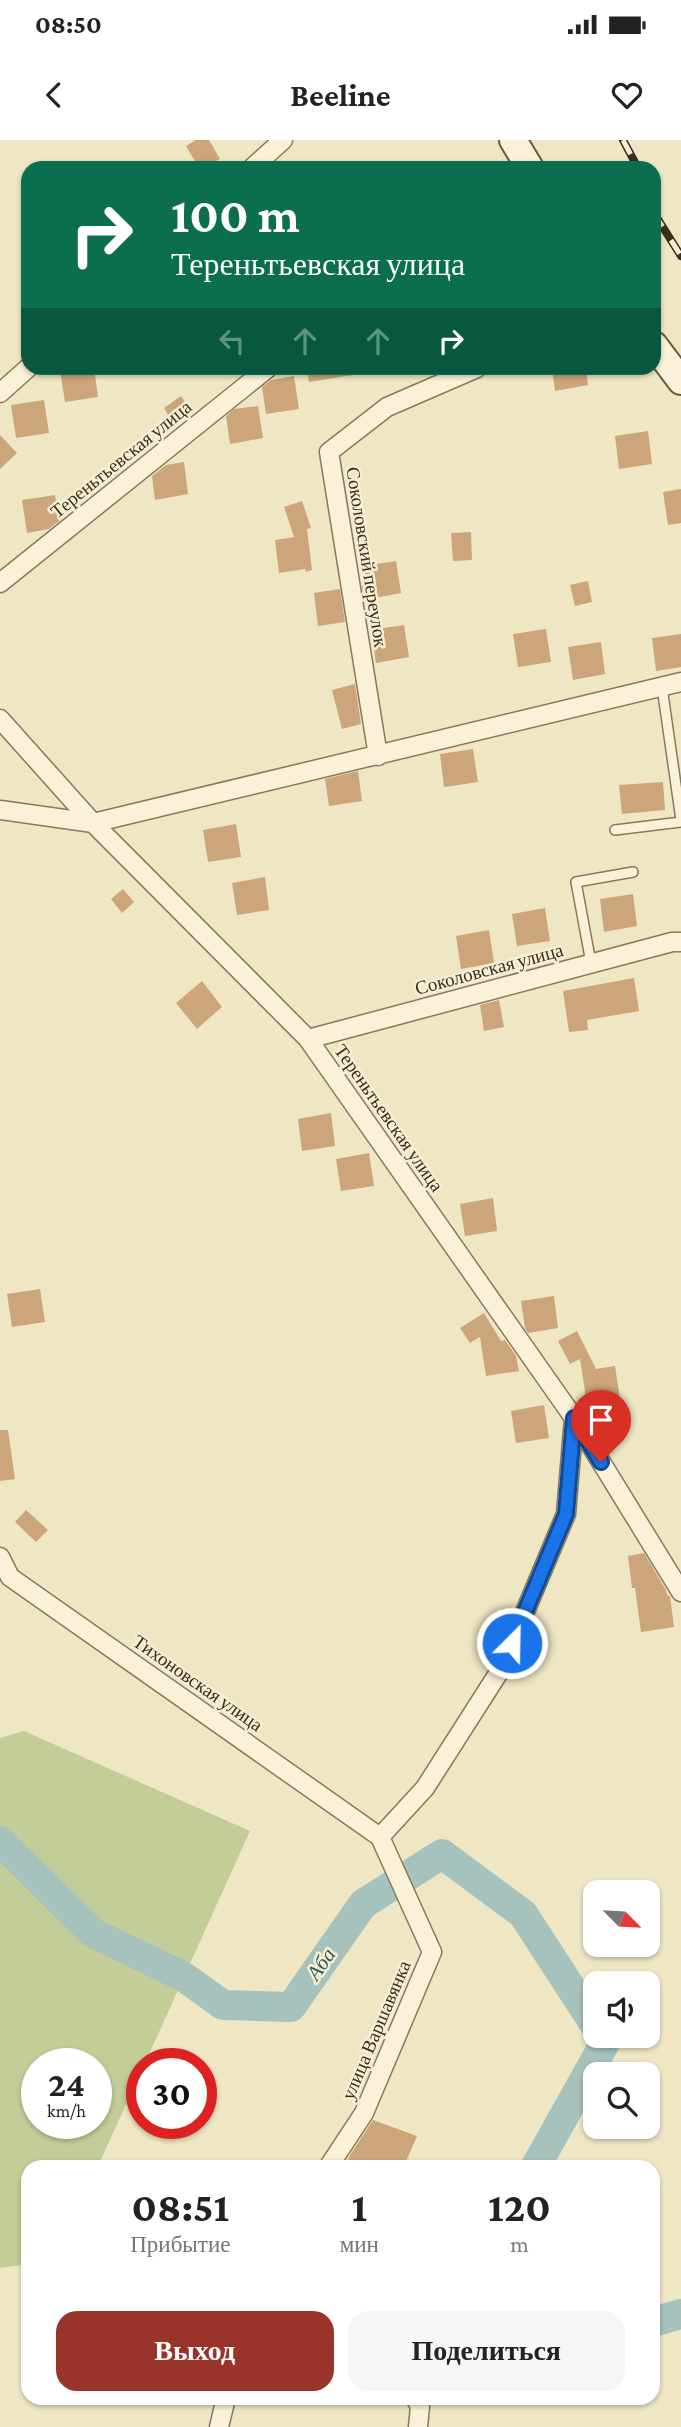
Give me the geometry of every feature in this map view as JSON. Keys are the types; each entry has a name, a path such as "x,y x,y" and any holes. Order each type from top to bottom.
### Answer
{"main road":[{"path":"661,354 681,381"}],"street":[{"path":"260,161 283,140"},
{"path":"0,393 21,374"},
{"name":"Тереньтьевская улица","path":"0,583 259,375"},
{"name":"Соколовский переулок","path":"379,756 329,452 387,407 461,375"},
{"path":"0,810 93,823 681,682"},
{"name":"Тереньтьевская улица","path":"0,719 93,823 308,1039 574,1418 681,1592"},
{"name":"Соколовская улица","path":"308,1039 591,963 681,942"},
{"path":"380,1837 425,1788 501,1669 566,1514 574,1418"},
{"name":"Тихоновская улица","path":"0,1557 5,1576 380,1837"},
{"name":"улица Варшавянка","path":"333,2160 364,2113 432,1952 380,1837"},
{"path":"219,2427 224,2405"},
{"path":"418,2427 419,2405"}],"lane":[{"path":"615,830 681,821 662,687"},
{"path":"591,963 576,882 633,872"}],"green space":[{"path":"24,1731 250,1831 152,2048 126,2048 126,2104 112,2135 112,2048 21,2048 21,2139 110,2139 101,2160 21,2160 21,2265 0,2268 0,1738"}],"building":[{"path":"196,140 209,140 220,159 195,161 186,146"},
{"path":"61,375 95,375 98,397 65,402"},
{"path":"308,375 353,375 309,382"},
{"path":"553,375 587,375 588,385 555,391"},
{"path":"294,376 299,409 266,414 262,387 271,380"},
{"path":"181,396 189,408 172,421 164,408"},
{"path":"44,400 49,433 16,438 11,405"},
{"path":"258,406 263,438 230,444 226,416 234,409"},
{"path":"648,431 652,464 619,469 615,436"},
{"path":"0,435 17,453 0,469"},
{"path":"184,462 188,494 155,500 152,476 166,465"},
{"path":"681,489 681,523 668,525 663,492"},
{"path":"55,495 59,521 49,529 27,533 22,500"},
{"path":"302,501 311,528 307,529 312,570 279,573 275,540 294,537 284,507"},
{"path":"471,532 472,560 453,561 451,533"},
{"path":"396,561 401,593 364,600 362,585 366,585 363,566"},
{"path":"588,581 592,602 575,606 570,585"},
{"path":"340,589 345,622 318,626 314,593"},
{"path":"404,625 409,657 376,663 371,630"},
{"path":"546,629 551,662 518,667 513,634"},
{"path":"681,634 681,667 656,671 652,638"},
{"path":"601,642 605,674 573,680 568,647"},
{"path":"355,684 361,724 342,729 332,690"},
{"path":"473,749 478,782 444,787 440,754"},
{"path":"358,771 362,801 329,806 325,779"},
{"path":"663,782 665,810 622,814 619,785"},
{"path":"236,824 241,857 208,862 203,830"},
{"path":"265,877 269,910 237,915 232,883"},
{"path":"123,889 134,902 122,913 111,899"},
{"path":"633,894 637,926 604,932 600,899"},
{"path":"545,908 550,941 517,946 512,914"},
{"path":"489,930 494,963 461,969 456,936"},
{"path":"634,978 639,1011 587,1020 588,1030 569,1032 563,991"},
{"path":"202,981 222,1007 197,1029 176,1003"},
{"path":"499,1000 504,1027 484,1031 480,1005"},
{"path":"331,1113 335,1146 302,1151 298,1119"},
{"path":"369,1153 374,1186 341,1191 336,1159"},
{"path":"493,1198 497,1231 465,1236 460,1204"},
{"path":"40,1289 45,1322 12,1327 7,1294"},
{"path":"554,1296 558,1328 528,1333 521,1301"},
{"path":"484,1313 501,1341 505,1340 516,1356 519,1371 486,1376 480,1337 470,1343 460,1328"},
{"path":"577,1331 596,1369 615,1366 620,1399 587,1404 580,1359 570,1364 558,1341"},
{"path":"544,1405 549,1438 516,1443 511,1411"},
{"path":"0,1430 8,1430 15,1479 0,1481"},
{"path":"26,1510 48,1530 36,1542 15,1522"},
{"path":"644,1553 670,1596 674,1627 641,1632 628,1556"},
{"path":"373,2120 417,2136 407,2160 348,2160"}],"waterway":[{"name":"Аба","path":"0,1841 93,1933 184,1977 223,2005 291,2007 363,1904 442,1854 523,1914 583,2006"},
{"name":"Аба","path":"539,2160 602,2048"},
{"name":"Аба","path":"660,2320 681,2314"}],"railway":[{"path":"623,140 634,161"},
{"path":"661,224 681,256"}],"route":[{"path":"512,1643 566,1514 574,1418 601,1462"}]}
